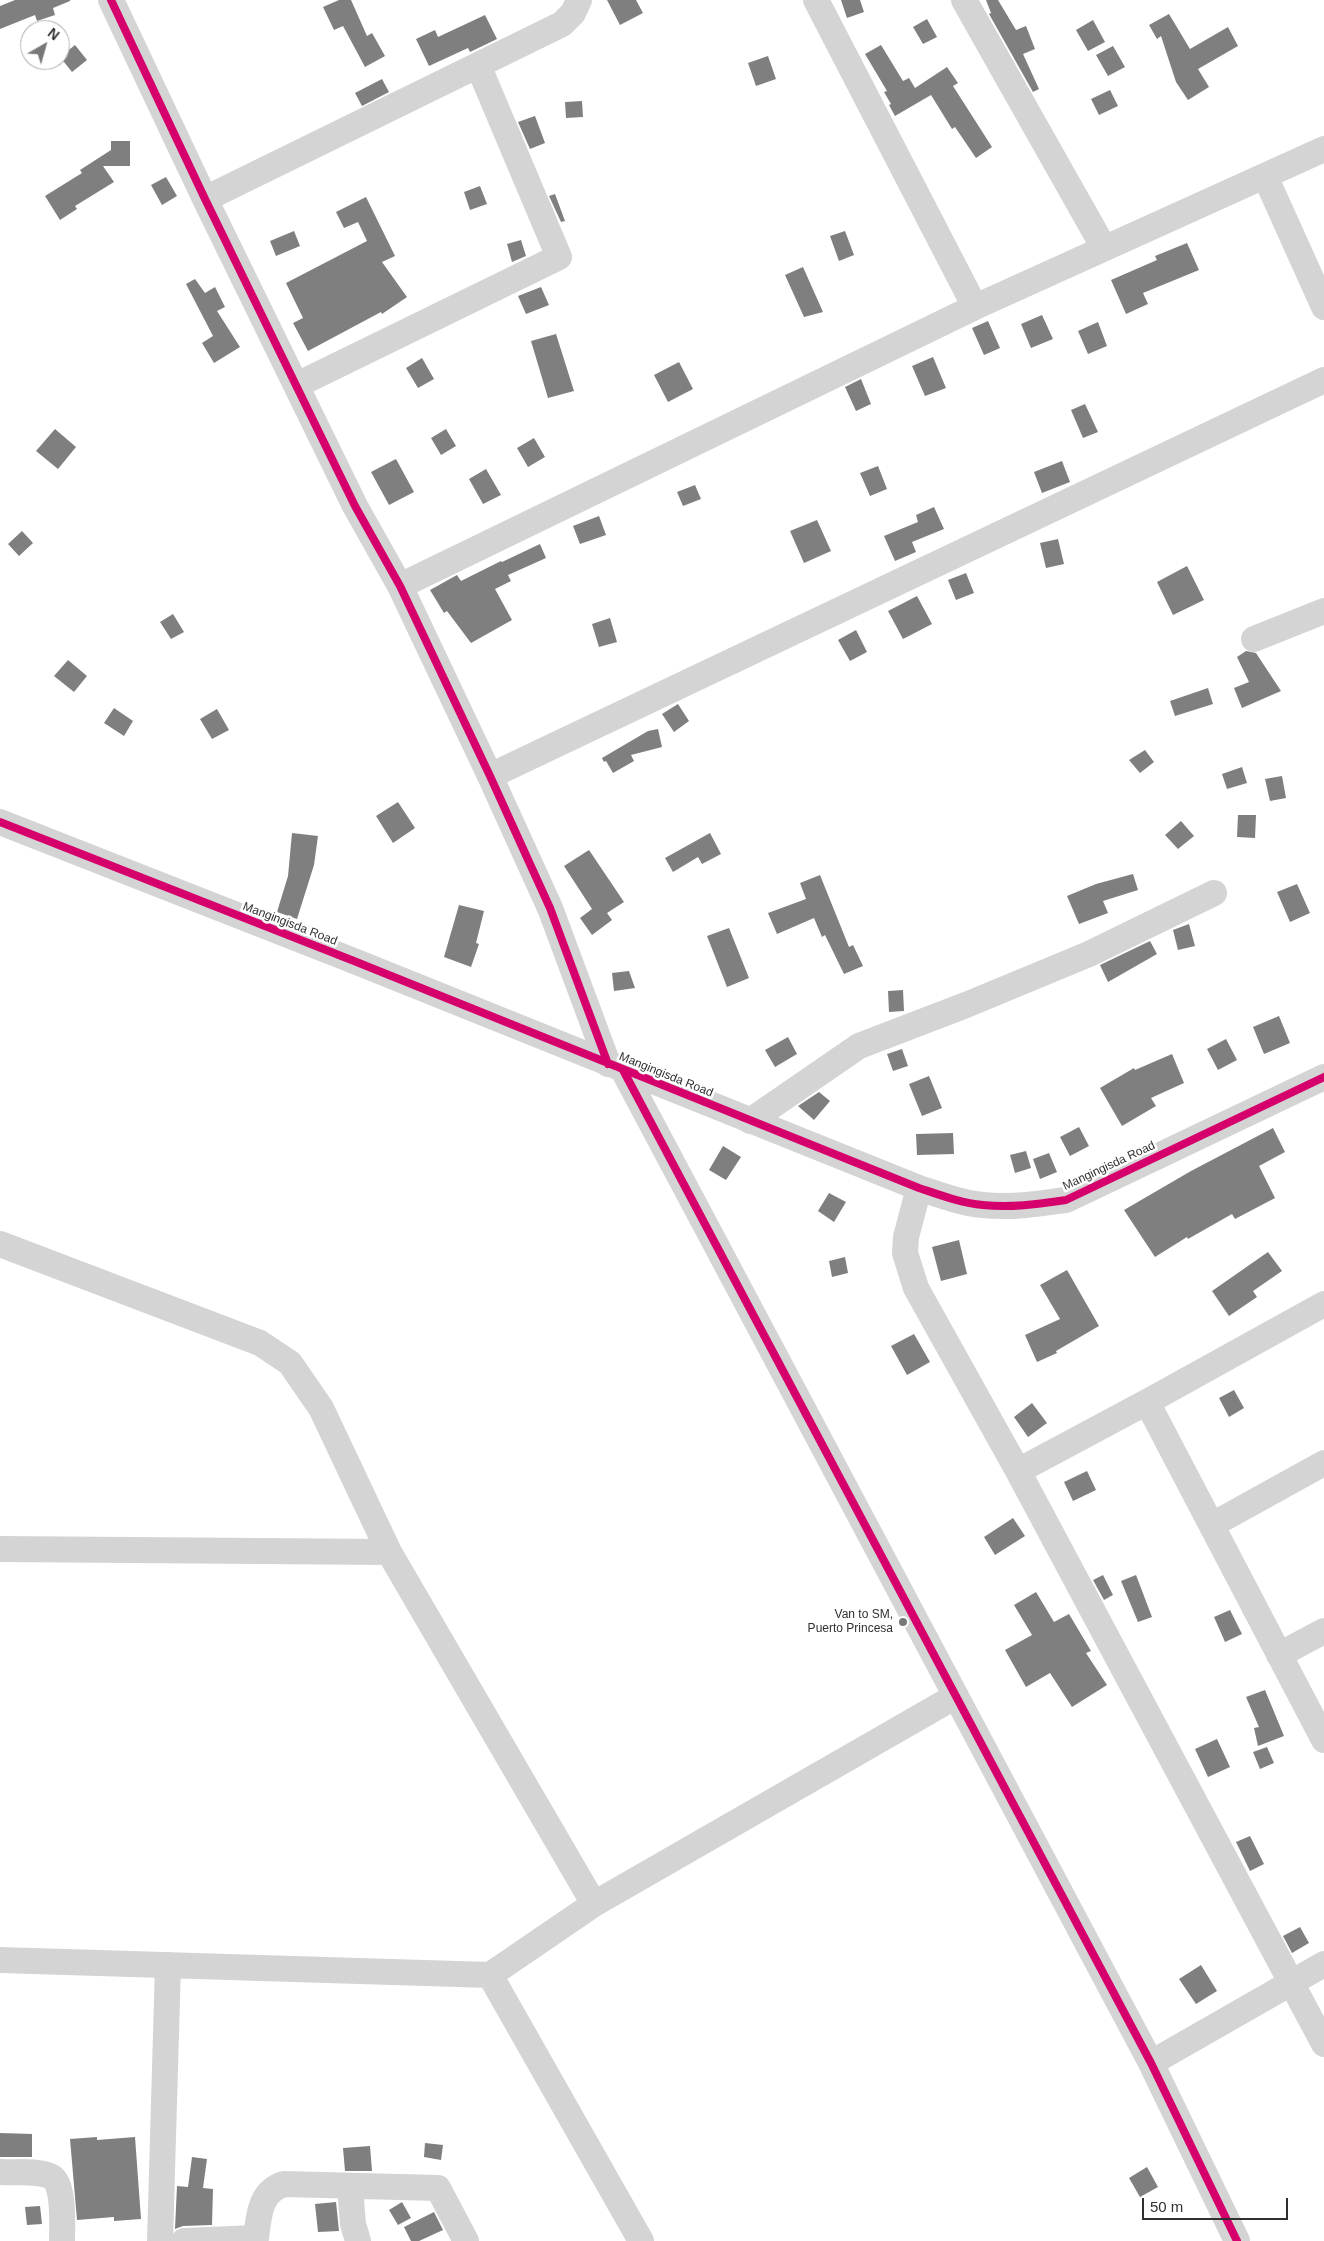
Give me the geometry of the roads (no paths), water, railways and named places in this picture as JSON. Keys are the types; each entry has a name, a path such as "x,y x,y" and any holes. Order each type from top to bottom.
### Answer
{"street":[{"path":"110,0 204,198 355,506 400,586 550,908 616,1067 956,1696 1151,2063 1237,2241"},
{"path":"204,198 562,24 573,13 579,0"},
{"path":"816,0 975,307"},
{"path":"964,0 1104,248"},
{"path":"297,385 559,256 478,65"},
{"path":"400,586 975,307 1324,148"},
{"path":"1265,176 1324,307"},
{"path":"490,776 1324,380"},
{"path":"1254,639 1324,611"},
{"name":"Mangingisda Road","path":"0,822 354,961 919,1188 954,1199 983,1205 1024,1206 1066,1200 1324,1077"},
{"path":"750,1121 859,1046 966,1005 1089,954 1214,893"},
{"path":"919,1188 906,1237 904,1253 916,1288 1018,1471 1324,2044"},
{"path":"0,1244 260,1343 281,1356 296,1371 321,1408 389,1552 594,1904"},
{"path":"1018,1471 1324,1304"},
{"path":"1147,1402 1324,1740"},
{"path":"1212,1525 1324,1464"},
{"path":"0,1549 389,1552"},
{"path":"1279,1655 1324,1631"},
{"path":"0,1960 490,1975 594,1904 956,1696"},
{"path":"1151,2063 1324,1964"},
{"path":"160,2241 168,1965"},
{"path":"490,1975 640,2241"},
{"path":"0,2172 49,2175 55,2178 60,2190 62,2241"},
{"path":"184,2241 256,2240 262,2202 268,2192 284,2184 438,2188 466,2241"},
{"path":"350,2187 353,2224 358,2241"}],"place":[{"name":"Van to SM, Puerto Princesa","path":"903,1622"}]}
